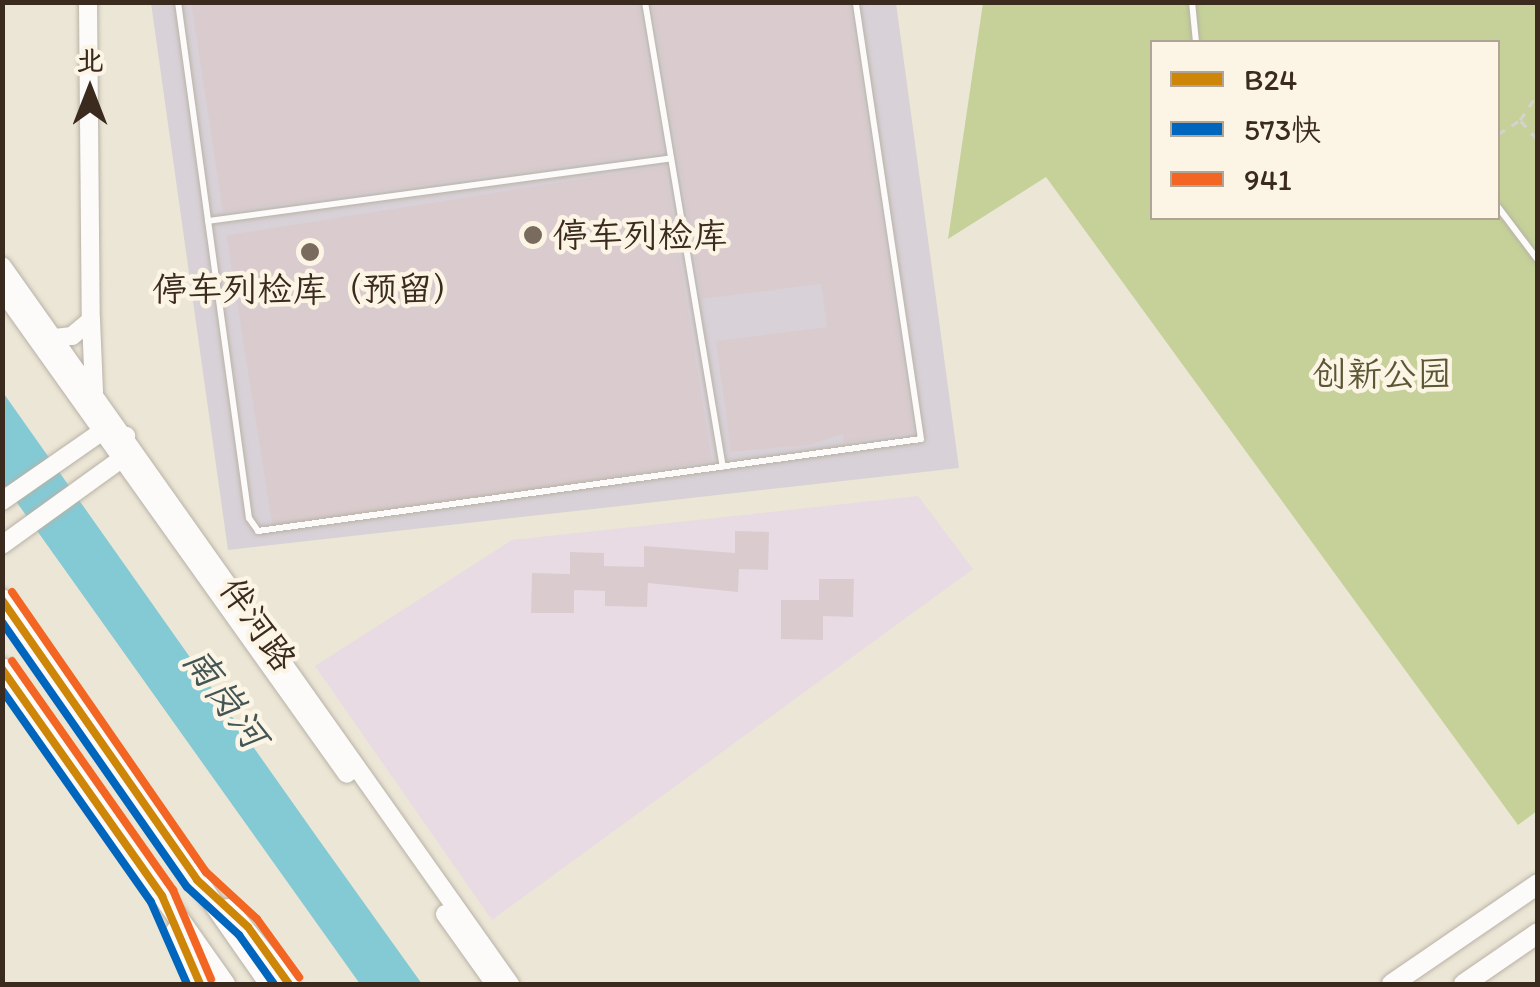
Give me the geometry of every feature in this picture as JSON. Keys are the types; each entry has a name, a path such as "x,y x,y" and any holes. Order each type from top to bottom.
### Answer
{"main road":[{"path":"2,599 270,984"},
{"path":"2,668 225,984"},
{"path":"197,880 248,927 289,984"},
{"path":"1392,984 1538,884"},
{"path":"162,896 200,984"},
{"path":"1464,984 1538,933"}],"street":[{"path":"88,2 94,392"},
{"name":"伴河路","path":"2,266 126,436 510,984"},
{"name":"伴河路","path":"2,290 495,984"},
{"path":"55,338 80,332 91,320"},
{"path":"2,501 104,430 126,436 124,457 4,544"}],"lane":[{"path":"178,2 249,518 258,532 921,439 856,2"},
{"path":"645,2 723,467"},
{"path":"1192,2 1196,40"},
{"path":"208,221 672,158"},
{"path":"1500,209 1537,258"}],"path":[{"path":"1500,133 1520,120 1538,93"},
{"path":"1520,120 1538,140"}],"shaded area":[{"path":"151,3 896,3 959,468 228,550"},
{"path":"918,496 973,569 492,920 315,666 512,540"}],"green space":[{"name":"创新公园","path":"983,3 1537,3 1537,811 1518,825 1046,177 948,239"}],"water":[{"path":"2,391 422,984 360,984 3,483"}],"building":[{"path":"191,2 638,2 663,152 223,212"},
{"path":"652,2 849,2 913,432 844,443 843,434 808,445 731,452 716,341 827,327 821,284 702,299"},
{"name":"停车列检库","path":"665,166 712,461 273,531 226,235"},
{"path":"735,531 769,532 768,570 739,569 738,592 648,583 647,607 605,606 605,591 574,590 574,613 531,613 532,573 570,574 570,552 604,553 604,566 644,567 644,546 735,553"},
{"path":"819,579 854,579 853,617 823,616 823,640 781,639 781,600 819,600"}],"transit line":[{"name":"941","path":"12,592 206,872 257,919 299,977"},
{"name":"B24","path":"2,600 197,880 248,927 289,984"},
{"name":"573快","path":"2,622 187,887 239,935 274,984"},
{"name":"941","path":"12,661 173,890 211,979"},
{"name":"B24","path":"2,669 162,896 200,984"},
{"name":"573快","path":"2,690 151,902 187,984"}],"place":[{"name":"停车列检库","path":"533,235"},
{"name":"停车列检库（预留）","path":"310,252"}],"water label":[{"name":"南岗河","path":"225,698"}]}
